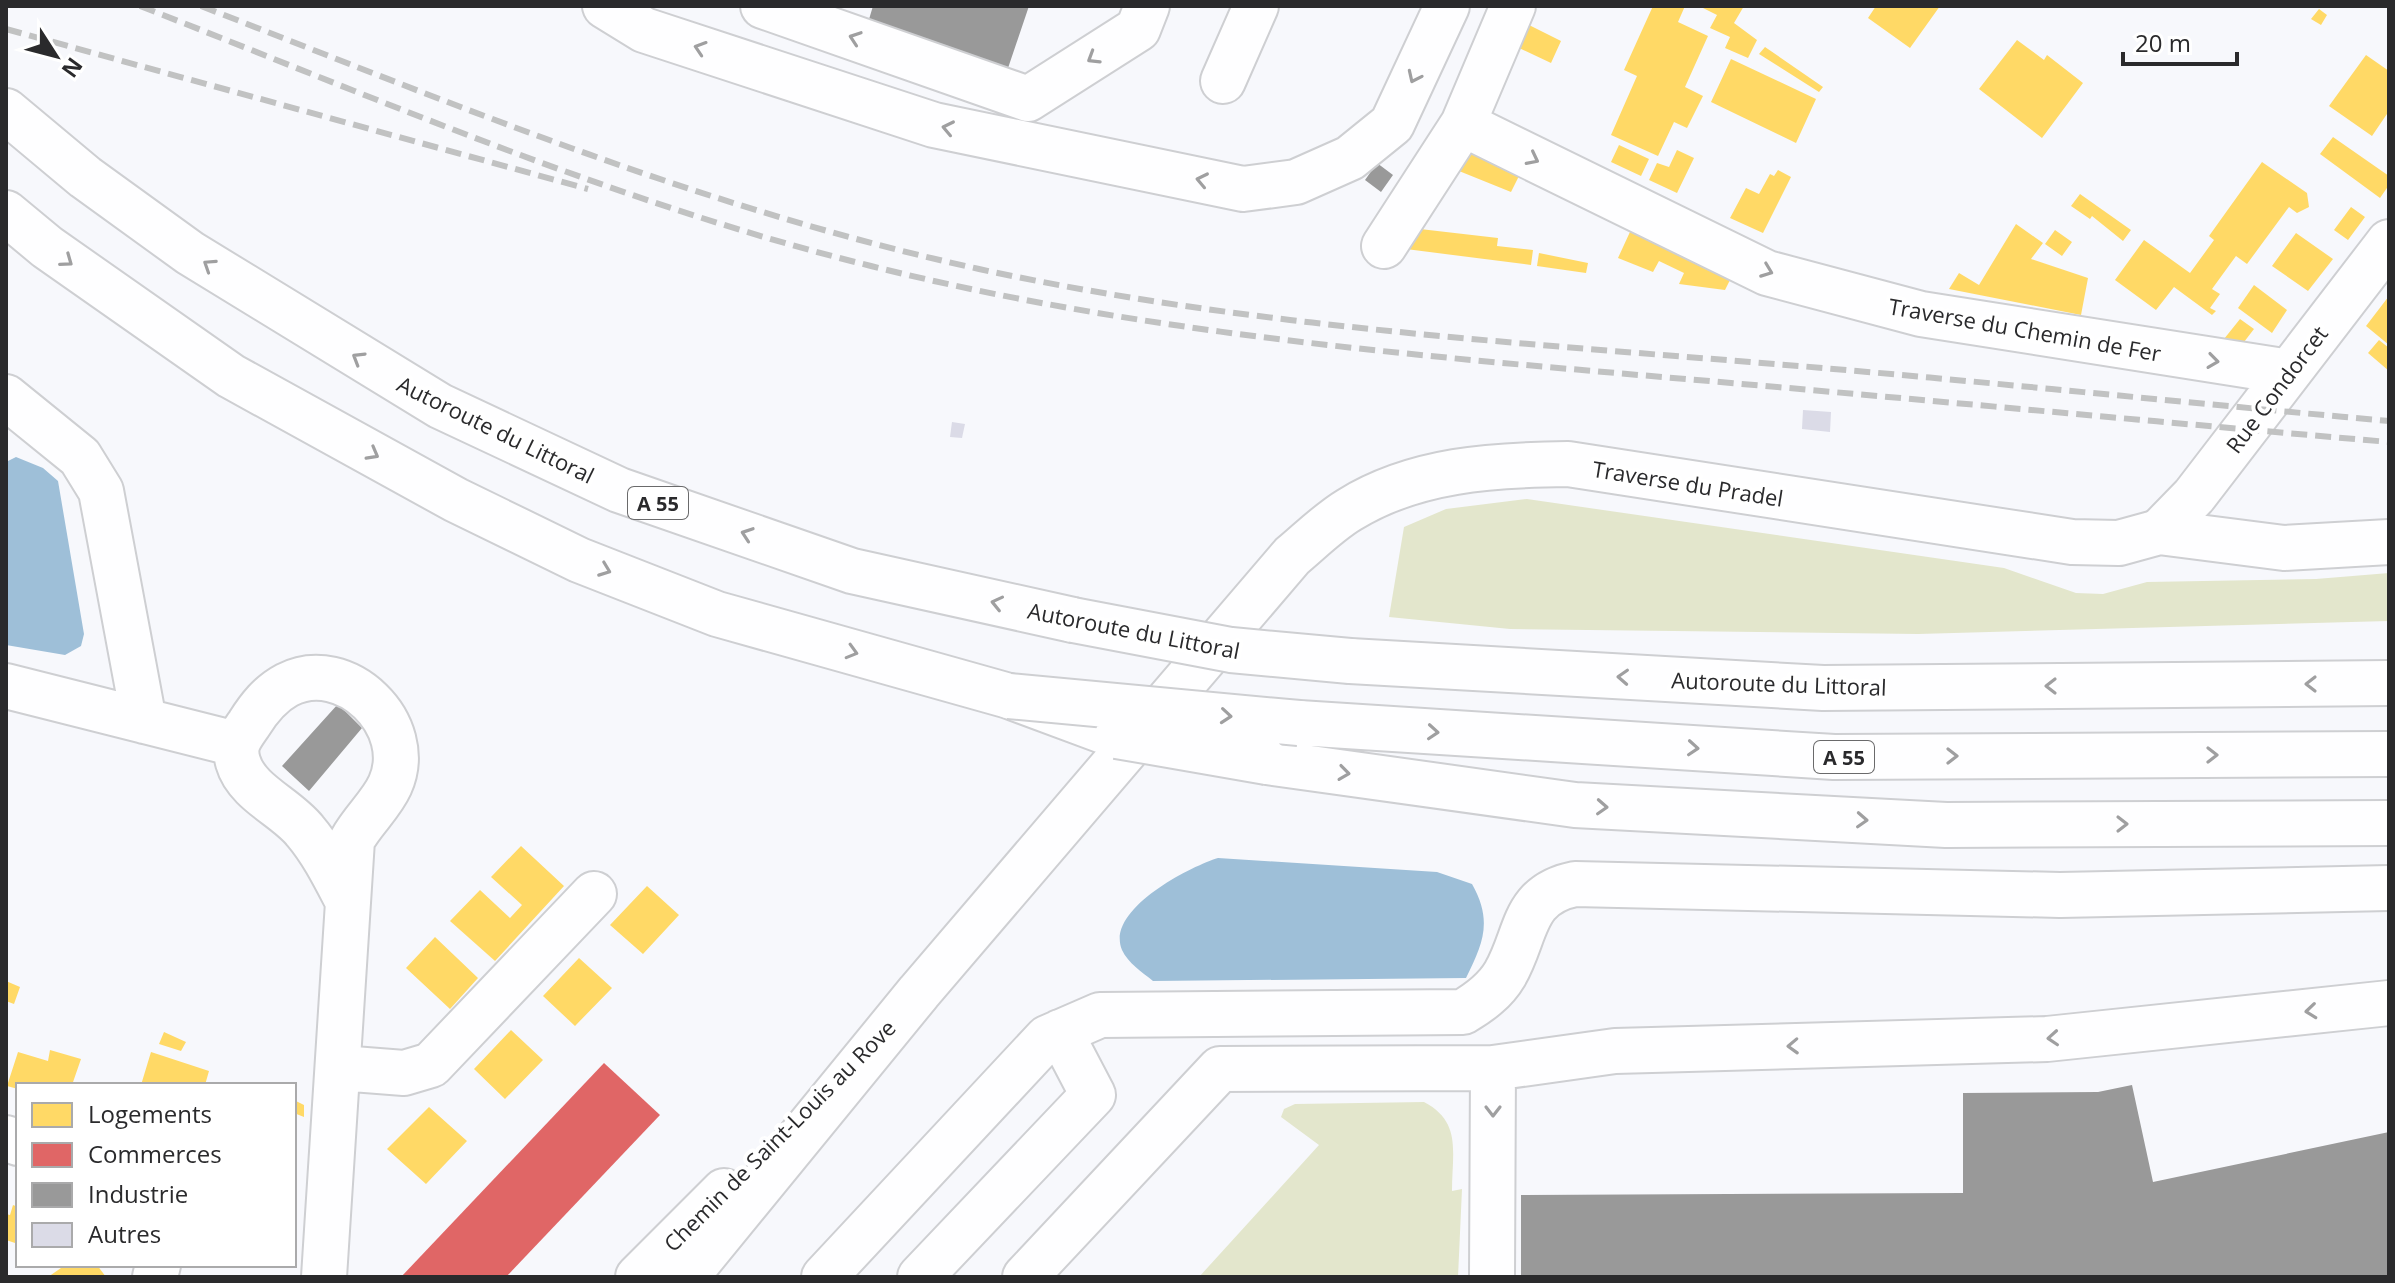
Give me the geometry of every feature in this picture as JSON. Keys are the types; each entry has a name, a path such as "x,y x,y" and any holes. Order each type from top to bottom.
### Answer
{"main road":[{"path":"605,6 644,30 934,125 1243,189 1296,182 1350,158 1392,124 1447,6"},
{"path":"763,6 1028,99 1138,29 1147,6"},
{"path":"1223,81 1256,6"},
{"path":"1384,246 1463,124 1513,6"},
{"name":"Autoroute du Littoral","path":"6,111 85,177 190,253 440,406 619,490 852,571 1073,620 1231,650 1350,661 1823,688 2389,683"},
{"name":"Traverse du Chemin de Fer","path":"1463,124 1767,273 1921,314 2289,372"},
{"name":"A 55","path":"6,213 111,293 231,376 456,500 579,560 717,614 1009,696 1299,723 1834,757 2389,754"},
{"name":"Rue Condorcet","path":"2159,532 2194,496 2389,242"},
{"path":"6,397 80,457 101,491 144,721"},
{"name":"Traverse du Pradel","path":"1106,773 1292,556 1349,510 1418,480 1493,465 1568,464 2072,542 2119,543 2159,532 2284,548 2389,542"},
{"path":"314,1260 340,1068 346,898 352,840 364,818 390,785 395,747 393,732 373,702 338,683 311,680 289,683 259,709 236,744 241,773 303,828 325,858 346,898"},
{"path":"6,686 236,744"},
{"path":"1009,696 1117,736 1267,762 1575,805 1946,825 2389,823"},
{"name":"Chemin de Saint-Louis au Rove","path":"686,1277 919,992 1106,773"},
{"path":"824,1277 1047,1038 1100,1015 1463,1012 1486,997 1505,974 1534,907 1551,889 1575,884 2060,895 2389,888"},
{"path":"340,1068 404,1073 431,1065 594,894"},
{"name":"Chemin de Saint-Louis au Rove","path":"638,1277 919,992"},
{"path":"1025,1277 1220,1069 1493,1068 1615,1051 2047,1039 2389,1003"},
{"path":"920,1277 1093,1095 1060,1032"},
{"path":"1492,1277 1493,1068"}],"green space":[{"path":"1527,499 2004,568 2076,593 2103,594 2147,582 2316,579 2389,573 2389,621 1918,634 1510,629 1389,617 1404,527 1446,509"},
{"path":"1424,1102 1436,1110 1450,1129 1452,1191 1462,1189 1458,1277 1199,1277 1319,1145 1281,1117 1284,1109 1295,1104"}],"water":[{"path":"16,457 43,468 58,481 84,634 81,646 65,655 6,645 6,462"},
{"path":"1218,858 1437,872 1472,884 1484,921 1481,943 1466,978 1153,981 1122,950 1120,935 1126,920 1153,892"}],"building: Logements":[{"path":"1653,6 1685,6 1678,22 1708,36 1685,87 1703,96 1687,128 1674,122 1658,156 1611,135 1637,76 1624,70"},
{"path":"1699,6 1744,6 1734,23 1757,40 1748,58 1725,48 1730,37 1710,28 1717,15"},
{"path":"1876,6 1940,6 1910,48 1868,18"},
{"path":"2319,9 2327,15 2321,25 2311,19"},
{"path":"1529,25 1561,41 1551,63 1519,48"},
{"path":"2017,40 2044,60 2047,55 2083,83 2042,138 1979,89"},
{"path":"1765,47 1823,87 1819,92 1759,54"},
{"path":"2366,55 2389,71 2389,111 2372,136 2329,106"},
{"path":"1731,59 1816,99 1796,143 1711,102"},
{"path":"2333,137 2389,176 2389,185 2380,198 2320,154"},
{"path":"1619,145 1649,159 1641,176 1611,162"},
{"path":"1476,146 1523,168 1511,192 1459,171"},
{"path":"1677,150 1694,158 1677,193 1649,180 1657,163 1669,167"},
{"path":"2262,162 2307,193 2309,207 2297,213 2289,207 2247,264 2236,256 2212,289 2220,294 2210,308 2216,311 2212,315 2174,287 2156,310 2115,280 2144,240 2190,273 2214,240 2209,236"},
{"path":"1778,170 1791,177 1763,233 1730,218 1746,188 1759,194 1770,174 1774,176"},
{"path":"2080,194 2131,230 2123,241 2092,216 2090,219 2071,206"},
{"path":"2351,207 2365,217 2348,240 2334,230"},
{"path":"1635,221 1736,268 1725,290 1679,284 1684,273 1659,261 1653,272 1618,258"},
{"path":"2016,224 2043,243 2031,259 2088,278 2081,315 1949,289 1959,273 1979,285"},
{"path":"1420,229 1498,238 1497,246 1533,250 1531,265 1406,249"},
{"path":"2055,230 2072,242 2062,256 2045,244"},
{"path":"2296,233 2333,259 2308,291 2272,266"},
{"path":"1539,253 1588,263 1586,273 1537,266"},
{"path":"2254,285 2287,310 2272,333 2238,308"},
{"path":"2389,296 2389,345 2366,326"},
{"path":"2240,319 2254,329 2244,342 2224,339"},
{"path":"2379,340 2389,348 2389,371 2368,353"},
{"path":"521,846 564,886 495,961 450,921 480,890 510,918 522,905 491,877"},
{"path":"647,886 679,915 643,954 610,925"},
{"path":"435,937 478,978 450,1009 406,968"},
{"path":"579,958 612,988 575,1026 543,996"},
{"path":"6,981 20,987 14,1004 6,1001"},
{"path":"511,1030 543,1060 505,1099 474,1069"},
{"path":"164,1032 186,1042 181,1051 159,1044"},
{"path":"50,1050 81,1059 73,1083 16,1083 16,1088 7,1086 18,1052 48,1061"},
{"path":"151,1052 209,1071 206,1083 142,1083"},
{"path":"296,1101 304,1105 304,1117 296,1114"},
{"path":"429,1107 467,1141 426,1184 387,1149"},
{"path":"13,1205 16,1206 16,1243 6,1240 6,1214 10,1215"},
{"path":"98,1267 106,1277 48,1277 61,1268"}],"building: Commerces":[{"path":"604,1063 660,1115 506,1277 401,1277"}],"building: Industrie":[{"path":"873,6 1029,6 1006,74 867,26"},
{"path":"1377,163 1393,175 1381,192 1365,180"},
{"path":"338,704 362,728 309,791 282,766"},
{"path":"2132,1085 2153,1182 2389,1132 2389,1277 1521,1277 1521,1195 1963,1193 1963,1093 2098,1092"}],"building: Autres":[{"path":"1803,410 1831,412 1830,432 1802,429"},
{"path":"952,422 965,424 962,438 950,437"}],"railway":[{"path":"140,6 502,148 685,212 871,266 1075,309 1281,340 1489,362 2389,442"},
{"path":"201,6 489,118 681,186 878,245 1074,288 1170,304 1363,328 2389,421"},
{"path":"6,29 588,189"}]}
